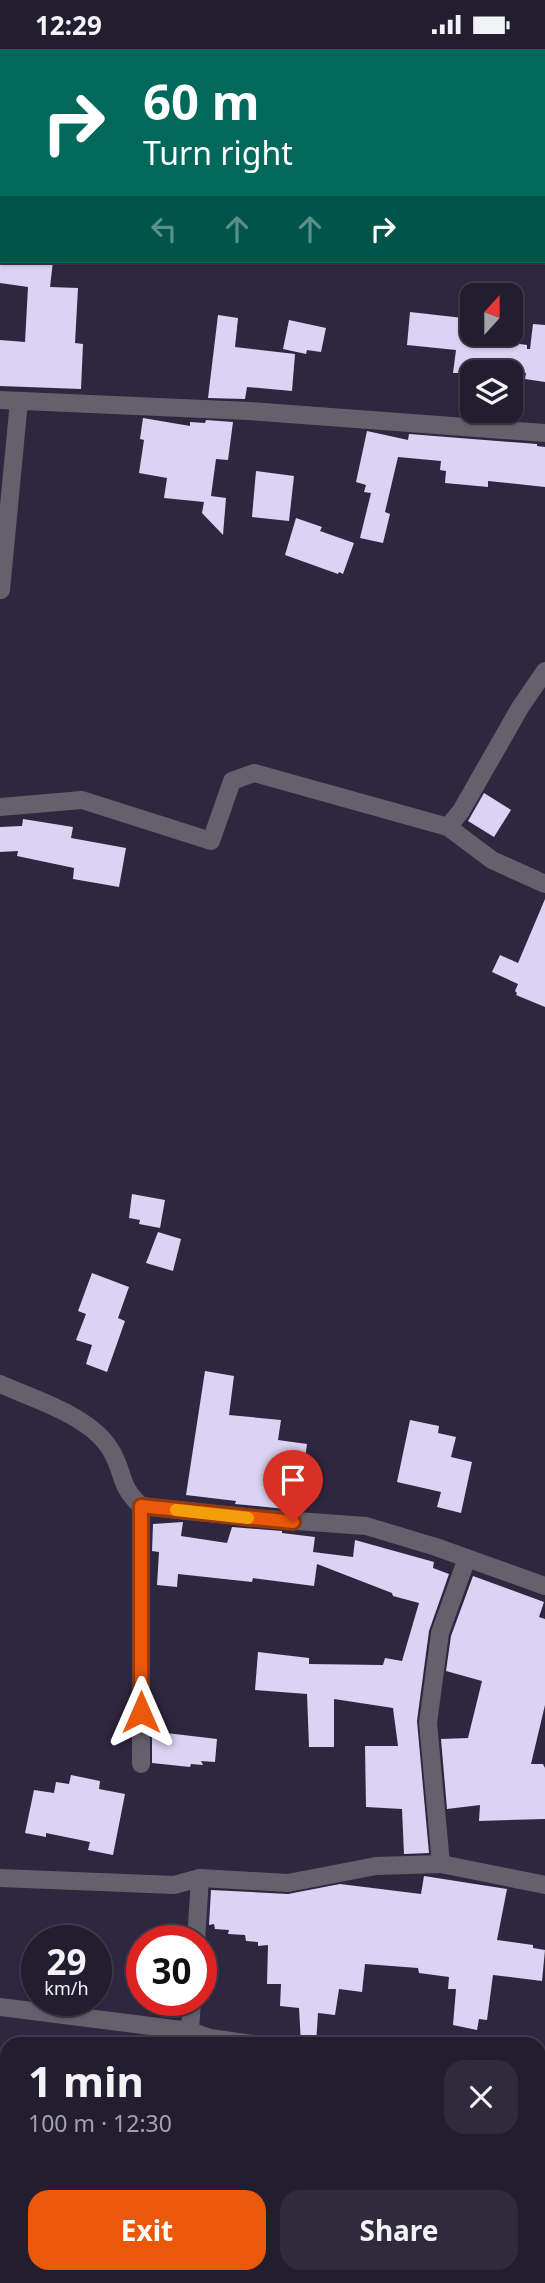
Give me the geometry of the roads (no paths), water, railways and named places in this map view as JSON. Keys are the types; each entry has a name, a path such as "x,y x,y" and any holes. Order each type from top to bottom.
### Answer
{"street":[{"path":"0,400 249,411 545,433"},
{"path":"1,590 19,401"},
{"path":"448,827 461,811 521,706 545,671"},
{"path":"0,807 82,800 211,841 232,781 254,773 448,827 492,860 545,884"},
{"path":"0,1384 77,1419 100,1435 114,1455 128,1493 141,1506 366,1526 545,1586"},
{"path":"141,1506 141,1764"},
{"path":"441,1864 428,1723 440,1633 467,1558"},
{"path":"0,1878 174,1885 200,1878 288,1883 376,1866 441,1864 545,1885"},
{"path":"197,1925 200,1878"},
{"path":"0,2007 190,2031 206,2037"},
{"path":"190,2031 191,2016"}]}
